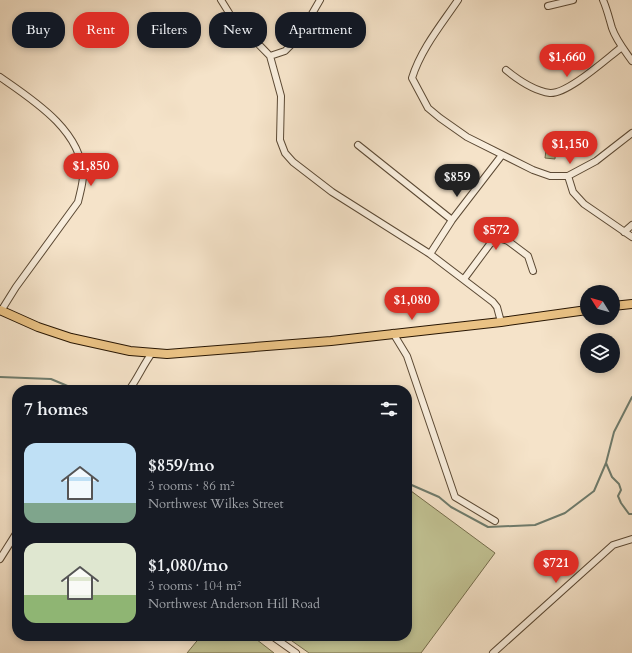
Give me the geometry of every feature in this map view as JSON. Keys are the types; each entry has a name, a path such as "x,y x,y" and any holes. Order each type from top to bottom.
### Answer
{"main road":[{"path":"620,305 632,304"},
{"path":"1,311 62,335 130,351 152,354 172,354 331,341 501,322 580,311"}],"street":[{"path":"221,0 231,16 270,56 281,96 280,140 285,153 293,162 332,192 430,254 464,279 493,302 497,307 501,322"},
{"path":"270,56 285,50 298,38 320,0"},
{"path":"458,0 424,50 412,78 428,108 440,118 467,137 533,170 550,176 568,176 596,161 632,133"},
{"path":"548,6 573,0"},
{"path":"603,0 612,28 622,47 632,61"},
{"path":"506,70 537,89 548,93 559,92 570,86 622,47"},
{"path":"0,77 56,119 70,137 78,151 83,173 78,202 16,287 1,311"},
{"path":"358,145 452,220"},
{"path":"430,254 452,220 502,155"},
{"path":"568,176 573,192 584,204 632,238"},
{"path":"624,232 632,225"},
{"path":"464,279 490,244 498,238 508,241 528,256 533,271"},
{"path":"393,333 407,356 455,497 495,521"},
{"path":"133,385 152,354"},
{"path":"493,653 613,545 632,539"},
{"path":"0,559 12,540"},
{"path":"279,641 296,653"}],"green space":[{"path":"559,136 566,137 566,140 570,146 574,146 573,154 558,153"},
{"path":"547,142 556,143 555,159 545,158"},
{"path":"412,492 495,553 421,653 309,653 292,641 412,641"},
{"path":"197,641 258,641 274,653 187,653"}],"waterway":[{"path":"0,377 51,379 65,385"},
{"path":"632,397 614,432 606,463 612,477 619,484 621,490 618,496 621,503 629,514 632,514"},
{"path":"412,485 439,497 451,507 488,527 535,525 565,513 594,491 606,463"}]}
